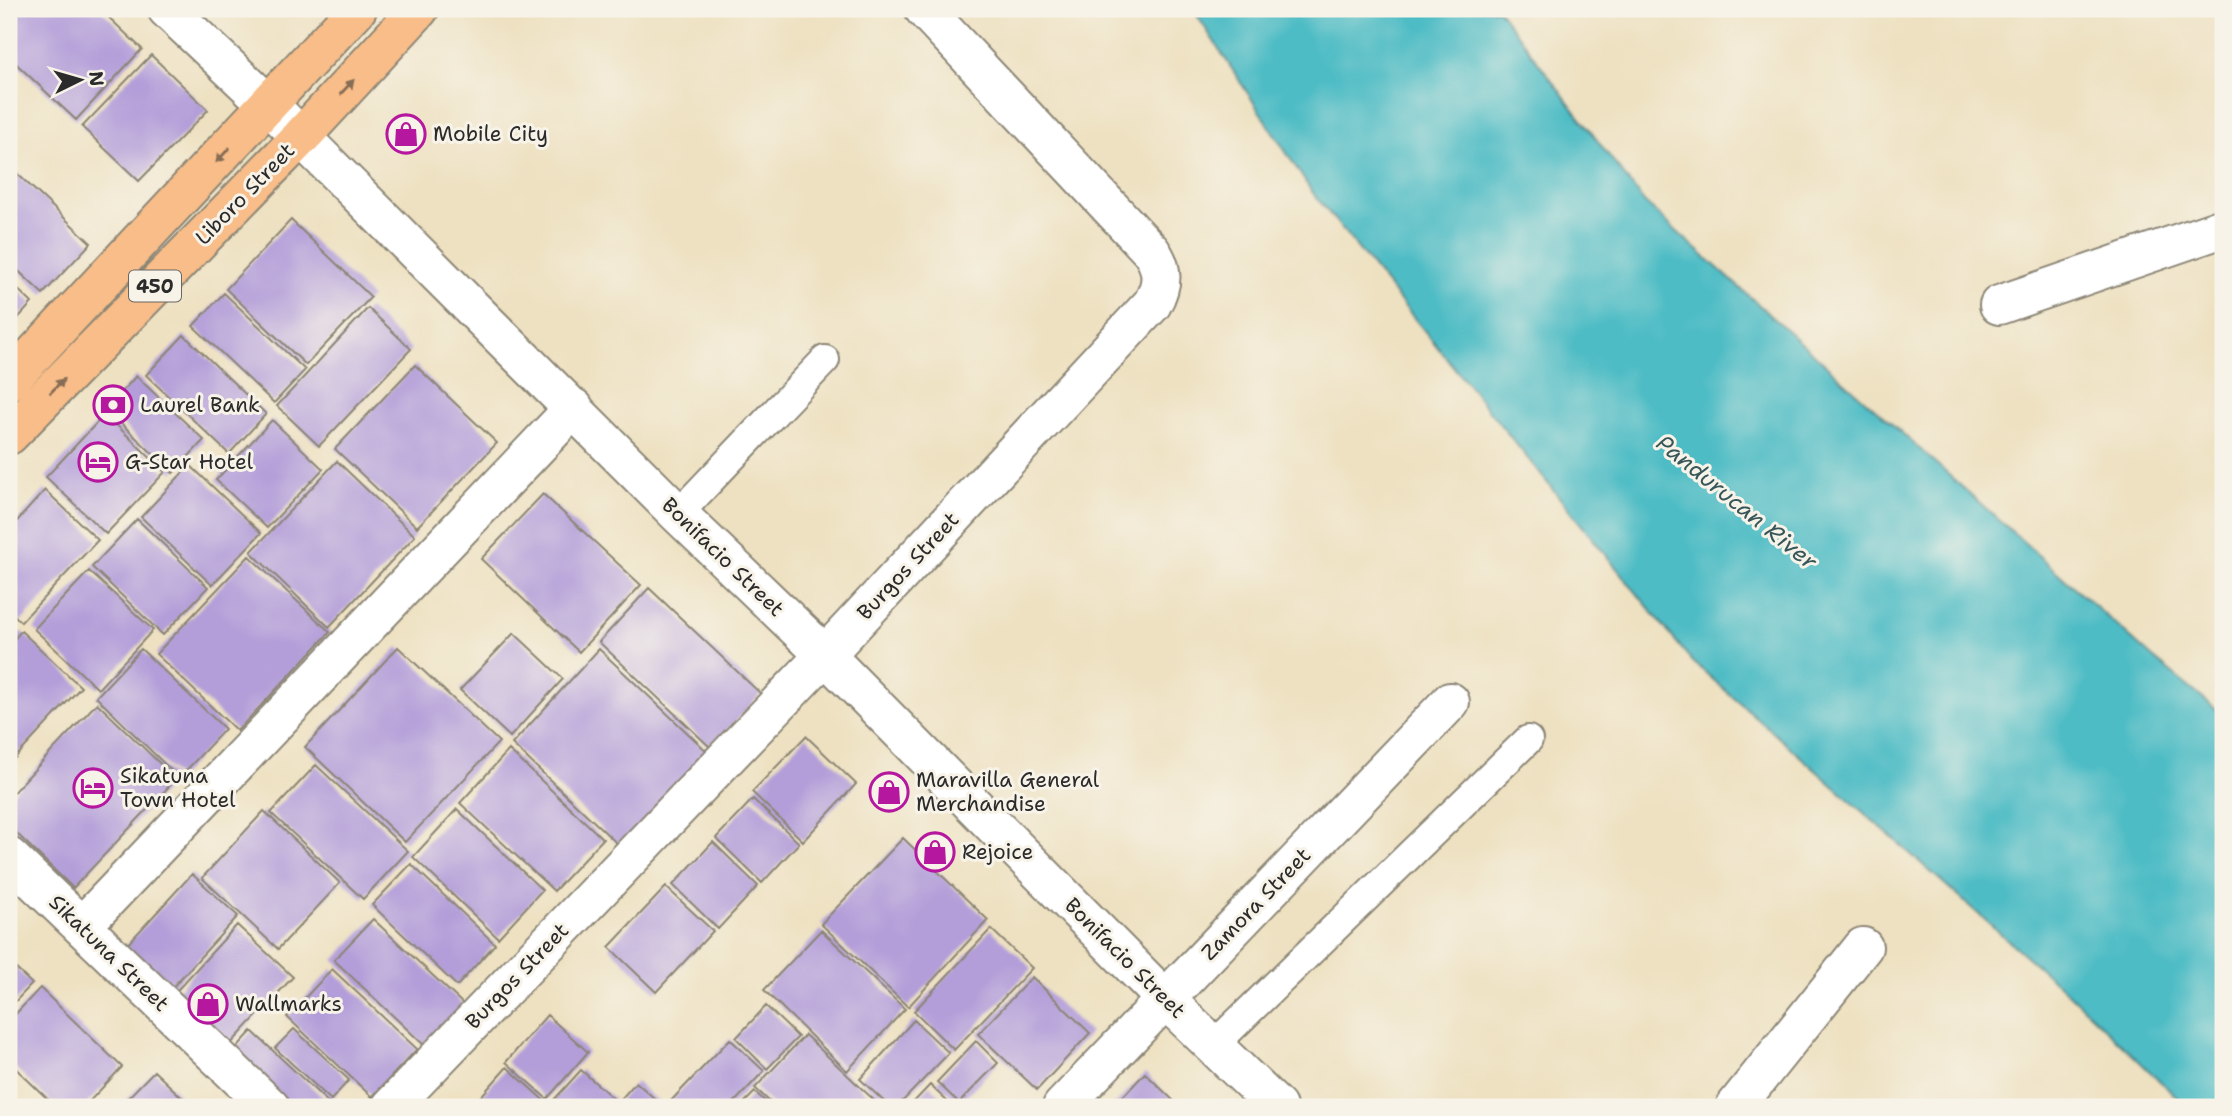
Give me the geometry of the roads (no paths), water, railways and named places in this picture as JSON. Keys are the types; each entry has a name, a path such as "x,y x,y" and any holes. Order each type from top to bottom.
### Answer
{"main road":[{"name":"Liboro Street","path":"9,381 357,9"},
{"name":"Liboro Street","path":"9,435 301,137 419,9"}],"street":[{"name":"Bonifacio Street","path":"167,9 269,105 575,408 678,514 825,655 1165,999 1278,1107"},
{"name":"Burgos Street","path":"391,1107 825,655 1153,304 1162,278 1160,264 1151,251 923,9"},
{"path":"1999,305 2223,228"},
{"path":"82,926 575,408"},
{"name":"Zamora Street","path":"1062,1107 1450,702"},
{"name":"Sikatuna Street","path":"9,857 270,1107"},
{"path":"1735,1107 1863,947"}],"lane":[{"path":"678,514 825,360"},
{"path":"1213,1045 1528,740"}],"water":[{"name":"Pandurucan River","path":"1193,9 1498,9 1644,202 2153,658 2223,715 2223,1107 2187,1107 2069,994 1691,660 1312,192"}],"place":[{"name":"Mobile City","path":"406,134"},
{"name":"Laurel Bank","path":"113,405"},
{"name":"G-Star Hotel","path":"98,462"},
{"name":"Sikatuna Town Hotel","path":"93,788"},
{"name":"Maravilla General Merchandise","path":"889,792"},
{"name":"Rejoice","path":"935,852"},
{"name":"Wallmarks","path":"208,1004"}]}
